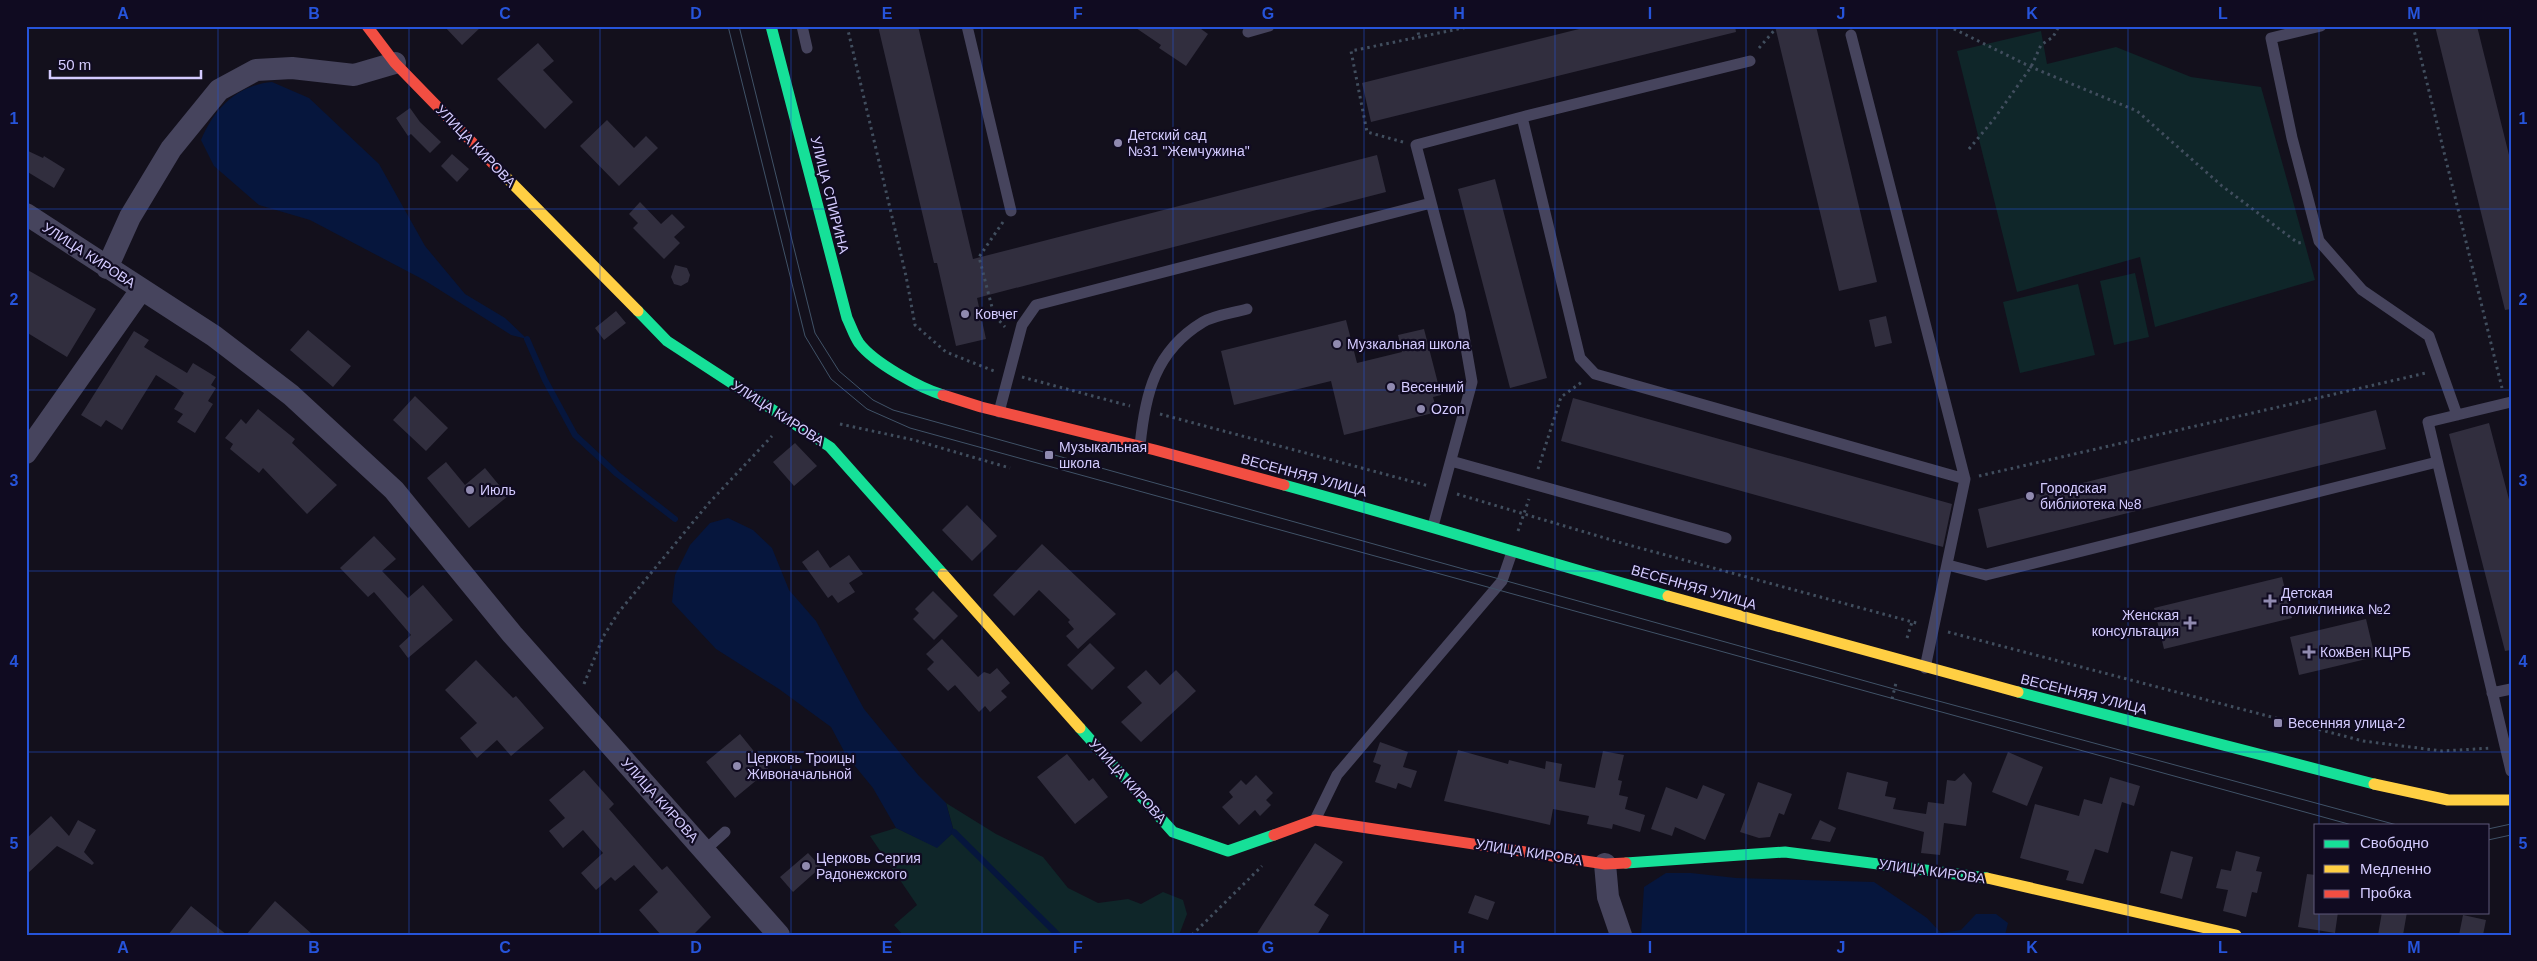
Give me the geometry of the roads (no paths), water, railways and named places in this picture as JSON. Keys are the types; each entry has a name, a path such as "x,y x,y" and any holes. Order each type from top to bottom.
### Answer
{"street":[{"name":"УЛИЦА КИРОВА","path":"367,26 395,63 667,340 830,447 1173,832 1228,851 1315,820 1605,864 1785,852 1979,876 2236,935"},
{"name":"УЛИЦА СПИРИНА","path":"771,26 847,318 859,343 880,361"},
{"path":"107,268 130,217 171,149 219,90 256,70 292,68 354,75 395,63"},
{"name":"УЛИЦА КИРОВА","path":"26,214 214,336 291,395 394,490 512,634 779,935"},
{"path":"26,453 141,290"},
{"name":"ВЕСЕННЯЯ УЛИЦА","path":"880,361 930,391 998,412 1140,446 1433,526 1512,552 1925,668 2411,793 2448,800 2511,800"},
{"path":"1605,864 1608,897 1621,935"}],"lane":[{"path":"802,26 807,48"},
{"path":"967,26 1011,211"},
{"path":"1248,32 1269,26"},
{"path":"2321,26 2270,38 2292,138 2319,241 2362,290 2429,336 2457,415"},
{"path":"1851,35 1965,479 1925,668"},
{"path":"1433,526 1472,382 1460,313 1416,145 1750,61"},
{"path":"1522,117 1580,358 1595,374 1965,479"},
{"path":"998,412 1022,325 1036,305 1431,203"},
{"path":"1140,446 1144,409 1156,370 1172,346 1204,322 1247,309"},
{"path":"2508,403 2428,422 2511,771"},
{"path":"1450,461 1726,538"},
{"path":"1948,565 1986,575 2437,462"},
{"path":"1315,820 1337,775 1502,581 1512,552"},
{"path":"2492,693 2511,689"},
{"path":"704,851 725,832"}],"water":[{"path":"272,82 309,98 379,164 425,246 465,294 505,318 527,339 511,335 424,280 310,220 259,205 214,166 201,140 213,118 228,100 238,93 259,84"},
{"path":"728,518 753,530 772,548 789,590 816,621 864,709 919,776 946,803 954,832 937,848 896,828 873,788 846,755 831,727 779,689 716,649 672,602 675,575 690,545 710,523"},
{"path":"1666,873 1691,873 1736,878 1874,882 1927,918 1941,933 1961,930 1976,914 1996,914 2008,923 2005,935 1641,935 1644,887"}],"waterway":[{"path":"527,339 545,380 575,435 617,474 675,519"},
{"path":"954,832 1058,935"}],"tram line":[{"path":"728,26 805,336 831,379 867,409 910,428 2348,824"},
{"path":"739,26 815,333 839,371 873,400 893,410 1894,689 2393,824"},
{"path":"2490,829 2511,824"},
{"path":"2490,840 2511,835"}],"place":[{"name":"Детский сад №31 \"Жемчужина\"","path":"1118,143"},
{"name":"Ковчег","path":"965,314"},
{"name":"Музкальная школа","path":"1337,344"},
{"name":"Весенний","path":"1391,387"},
{"name":"Ozon","path":"1421,409"},
{"name":"Музыкальная школа","path":"1049,455"},
{"name":"Июль","path":"470,490"},
{"name":"Городская библиотека №8","path":"2030,496"},
{"name":"Детская поликлиника №2","path":"2270,601"},
{"name":"Женская консультация","path":"2190,623"},
{"name":"КожВен КЦРБ","path":"2309,652"},
{"name":"Весенняя улица-2","path":"2278,723"},
{"name":"Церковь Троицы Живоначальной","path":"737,766"},
{"name":"Церковь Сергия Радонежского","path":"806,866"}]}
